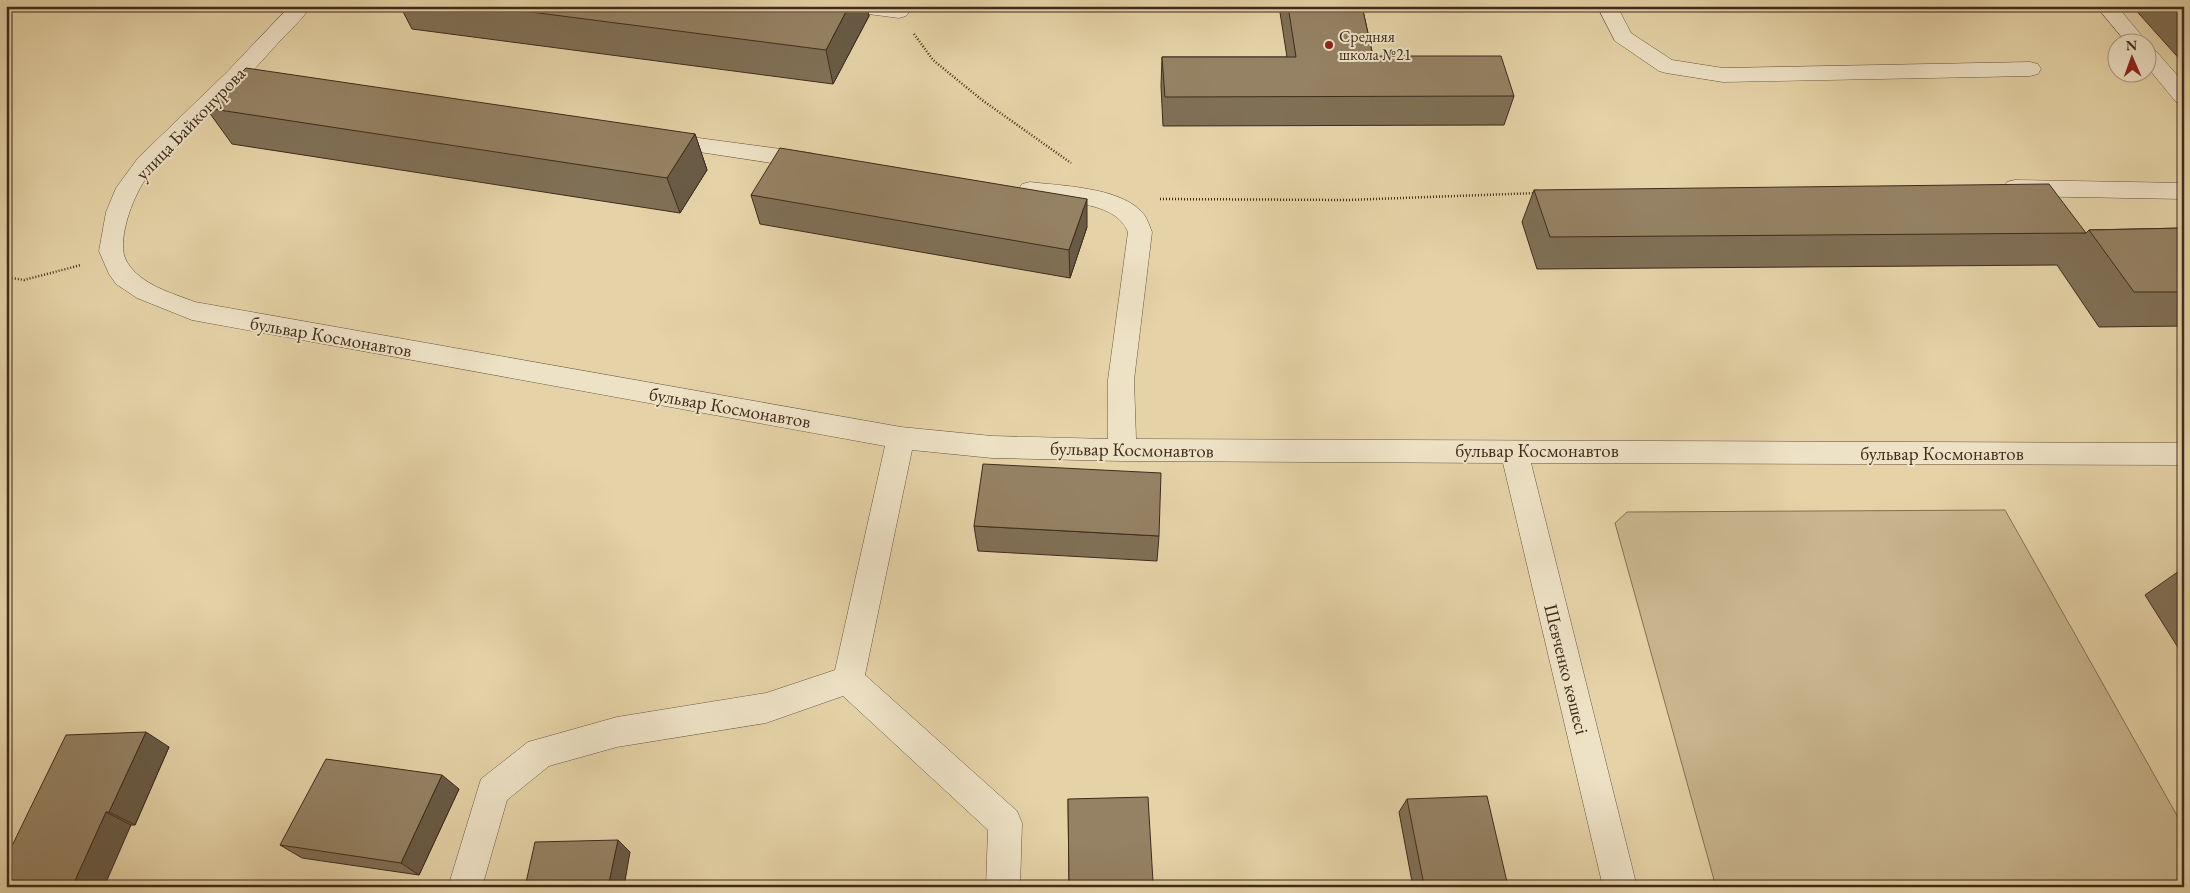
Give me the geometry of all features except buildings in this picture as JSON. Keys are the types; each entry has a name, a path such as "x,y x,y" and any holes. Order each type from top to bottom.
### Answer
{"street":[{"name":"улица Байконурова","path":"111,256 114,221 128,188 152,157 231,82 301,6"},
{"path":"853,6 899,12"},
{"path":"1607,6 1622,38 1666,66 1723,75 2030,69"},
{"path":"2106,6 2128,32"},
{"path":"2158,67 2184,97"},
{"path":"231,82 260,86"},
{"path":"635,137 832,163"},
{"path":"1010,188 1089,198 1112,205 1135,219 1140,232 1121,380 1122,450"},
{"path":"1993,188 2184,191"},
{"name":"бульвар Космонавтов","path":"111,256 124,276 149,295 192,311 901,438 992,447 1122,450 2184,454"},
{"path":"848,680 901,438"},
{"name":"Шевченко көшесі","path":"1514,451 1620,887"},
{"path":"465,887 493,790 540,753 617,732 766,708 848,680"},
{"path":"848,680 1005,823 1003,887"}],"path":[{"path":"899,12 933,60 1035,139 1097,180 1112,205 1151,199 1348,200 1545,193"},
{"path":"6,277 24,280 111,256"}],"shaded area":[{"path":"2005,510 2184,828 2184,887 1716,887 1615,523 1627,512"}],"place":[{"name":"Средняя школа №21","path":"1329,45"}]}
